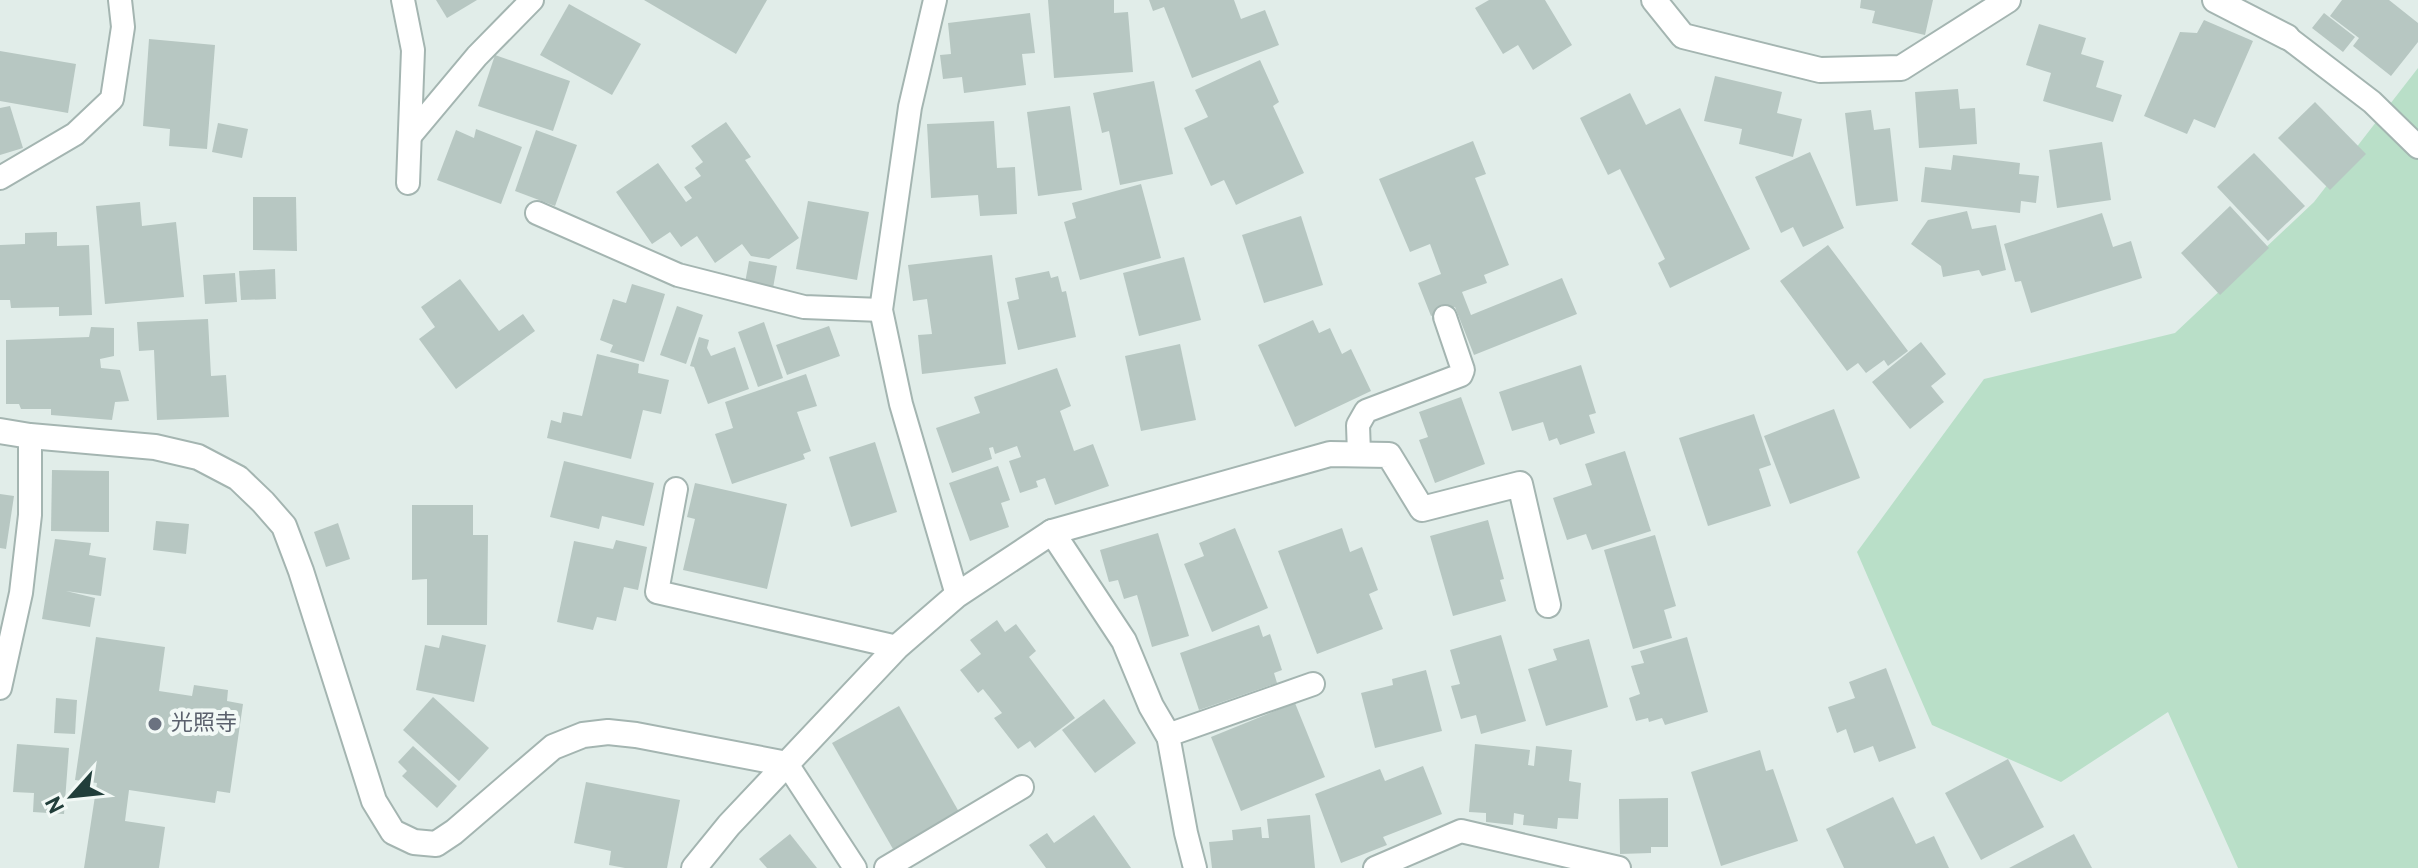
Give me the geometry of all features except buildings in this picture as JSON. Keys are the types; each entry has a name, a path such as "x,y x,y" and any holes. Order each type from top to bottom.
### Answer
{"street":[{"path":"1654,0 1683,36 1820,70 1901,68 2008,0"},
{"path":"2215,0 2287,37"},
{"path":"0,431 155,447 198,457 238,478 263,502 284,526 301,571 374,801 393,832 414,842 436,844 553,747 583,735 608,732 636,735 787,764"},
{"path":"694,868 729,825 897,647 957,595 1052,532 1330,454 1389,455 1422,509 1520,484 1548,605"},
{"path":"1052,532 1124,641 1151,706 1168,735"}],"lane":[{"path":"0,178 75,134 112,99 123,27 120,0"},
{"path":"403,0 413,50 408,183"},
{"path":"410,136 477,56 532,0"},
{"path":"935,0 910,107 881,310 901,404 957,595"},
{"path":"2287,37 2372,102 2418,147"},
{"path":"537,213 678,275 804,307 881,310"},
{"path":"1359,454 1358,425 1366,411 1461,375 1463,370 1445,317"},
{"path":"0,688 21,593 29,531 30,436"},
{"path":"676,489 657,592 897,647"},
{"path":"1195,868 1168,735 1313,684"},
{"path":"787,764 855,868"},
{"path":"886,868 1022,787"},
{"path":"1375,868 1461,831 1619,868"}],"green space":[{"path":"2418,68 2418,868 2238,868 2168,712 2061,782 1932,725 1857,552 1984,379 2175,333 2314,202"}],"place":[{"name":"光照寺","path":"155,724"}]}
